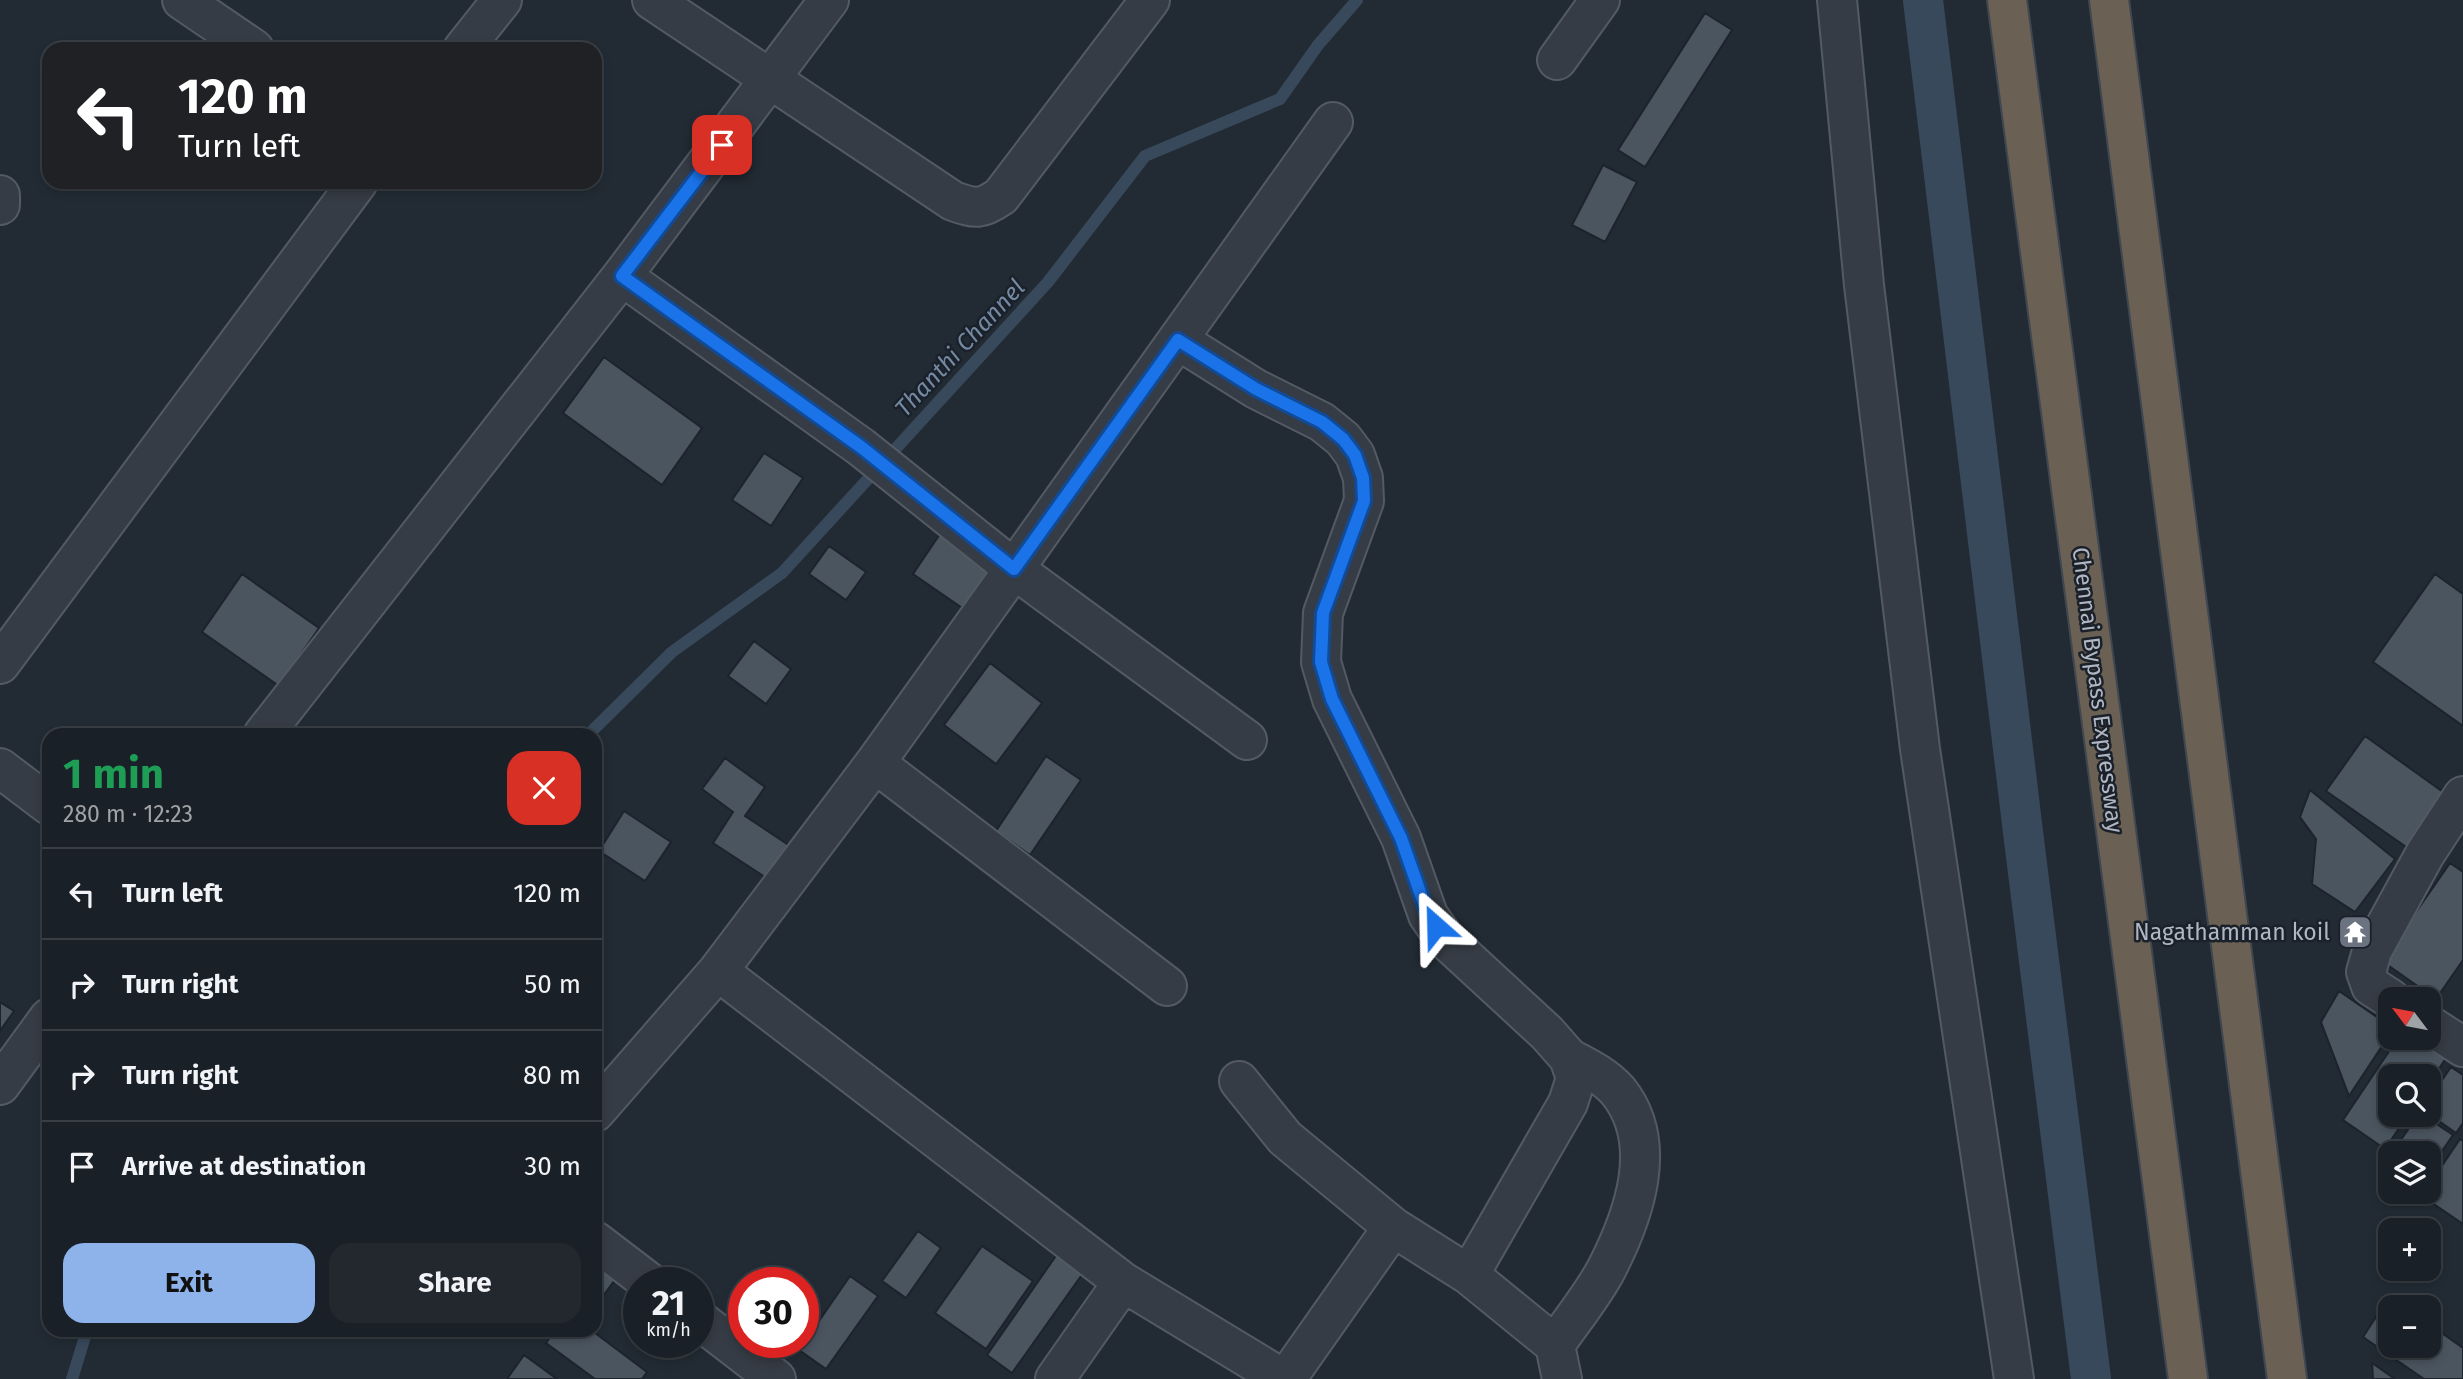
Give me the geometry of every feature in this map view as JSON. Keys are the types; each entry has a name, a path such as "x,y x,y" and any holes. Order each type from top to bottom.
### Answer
{"highway":[{"name":"Chennai Bypass Expressway","path":"2007,0 2188,1379"},
{"path":"2109,0 2287,1379"}],"street":[{"path":"182,0 244,42"},
{"path":"469,42 502,0"},
{"path":"652,0 953,201 973,208 987,206 1001,196 1150,0"},
{"path":"268,728 622,276 829,0"},
{"path":"1557,60 1600,0"},
{"path":"1837,0 1864,285 1920,749 2014,1379"},
{"path":"602,1104 718,971 874,763 1333,122"},
{"path":"0,664 353,189"},
{"path":"0,195 0,205"},
{"path":"622,276 861,447 1014,569 1247,740"},
{"path":"1178,340 1256,389 1322,422 1343,439 1355,455 1363,478 1364,501 1323,613 1321,662 1332,699 1401,838 1428,915 1444,938 1547,1033 1569,1058 1594,1071 1617,1090 1632,1114 1641,1145 1640,1177 1628,1220 1559,1362 1469,1275 1393,1227 1285,1138 1239,1081"},
{"path":"874,763 1167,986"},
{"path":"0,768 42,800"},
{"path":"2378,991 2371,986 2367,972 2372,951 2425,854 2463,796"},
{"path":"718,971 1123,1282 1284,1379 1393,1227"},
{"path":"0,1085 42,1028"},
{"path":"2441,1033 2463,1047"},
{"path":"1469,1275 1568,1102 1576,1078 1569,1058"},
{"path":"602,1246 629,1267"},
{"path":"1055,1379 1123,1282"},
{"path":"714,1332 776,1379"}],"building":[{"path":"1705,13 1732,30 1645,167 1618,150"},
{"path":"1603,165 1637,182 1605,242 1572,225"},
{"path":"604,357 702,428 662,485 563,413"},
{"path":"764,453 803,478 771,526 732,500"},
{"path":"940,534 996,573 968,612 913,574"},
{"path":"829,546 866,572 846,600 809,574"},
{"path":"242,574 319,628 279,686 202,632"},
{"path":"2435,574 2463,594 2463,726 2373,662"},
{"path":"754,641 791,669 766,704 728,676"},
{"path":"990,663 1042,703 996,764 944,725"},
{"path":"2365,736 2450,797 2412,851 2326,791"},
{"path":"1046,756 1081,780 1030,855 996,831"},
{"path":"725,758 765,787 745,816 790,846 768,879 713,843 733,812 702,789"},
{"path":"2310,790 2395,859 2355,912 2312,884 2316,839 2300,817"},
{"path":"624,811 671,842 645,881 602,853 602,846"},
{"path":"2450,863 2463,872 2463,960 2441,992 2441,987 2419,987 2382,961"},
{"name":"Nagathamman koil","path":"2353,918 2368,930 2357,946 2342,934"},
{"path":"2339,991 2378,1018 2379,1050 2349,1096 2321,1022"},
{"path":"0,1002 14,1011 0,1031"},
{"path":"2390,1050 2434,1050 2446,1058 2441,1066 2381,1064"},
{"path":"2451,1067 2463,1075 2463,1123 2456,1133 2441,1122 2441,1082"},
{"path":"2378,1068 2378,1127 2400,1127 2390,1141 2378,1141 2378,1144 2343,1120"},
{"path":"2410,1127 2441,1127 2453,1135 2441,1152 2441,1141 2400,1141"},
{"path":"2460,1139 2463,1141 2463,1224 2434,1204 2441,1204 2441,1167"},
{"path":"918,1231 941,1248 906,1298 882,1281"},
{"path":"982,1246 1033,1281 986,1349 935,1313"},
{"path":"1060,1250 1086,1269 1012,1373 987,1355"},
{"path":"602,1252 623,1269 602,1297"},
{"path":"850,1276 878,1296 826,1369 810,1358 819,1358 819,1321"},
{"path":"2378,1314 2378,1347 2363,1337"},
{"path":"2441,1332 2463,1348 2463,1379 2424,1379 2394,1358 2441,1358"},
{"path":"550,1337 600,1337 623,1354 623,1358 628,1358 647,1372 642,1379 595,1379 546,1343"},
{"path":"524,1355 557,1379 507,1379"},
{"path":"2372,1363 2395,1379 2373,1379"}],"waterway":[{"name":"Thanthi Channel","path":"595,728 672,652 782,573 1048,282 1145,156 1280,99 1318,45 1357,0"},
{"path":"1923,0 2091,1379"},
{"name":"Thanthi Channel","path":"72,1379 85,1337"}],"place":[{"name":"Nagathamman koil","path":"2355,932"}],"route":[{"path":"722,145 622,276 861,447 1014,569 1178,340 1256,389 1322,422 1343,439 1355,455 1363,478 1364,501 1323,613 1321,662 1332,699 1401,838 1428,915 1436,926"}]}
